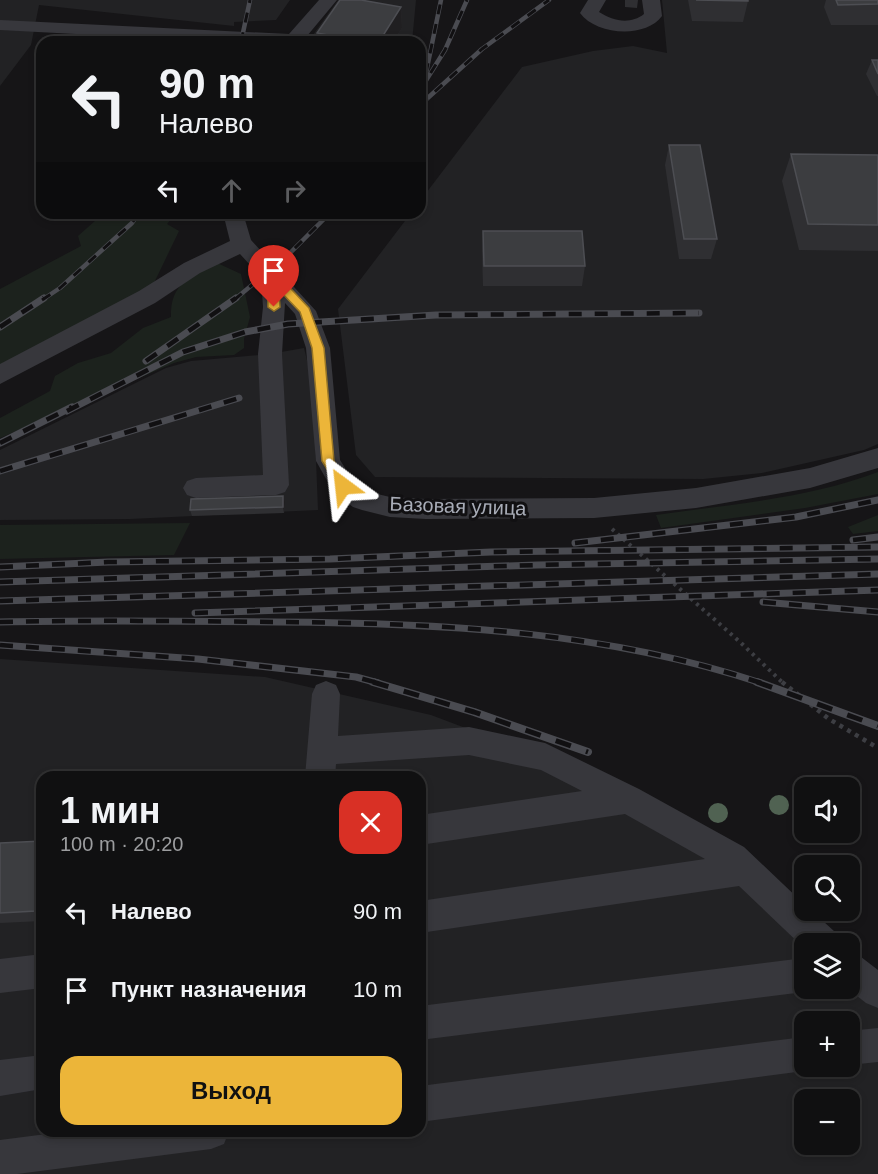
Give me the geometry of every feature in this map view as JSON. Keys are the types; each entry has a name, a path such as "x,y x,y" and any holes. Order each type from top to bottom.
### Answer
{"lane":[{"path":"296,36 328,0"},
{"path":"597,0 589,13 599,22 617,27 646,23 653,16 651,0"},
{"path":"0,25 201,36"},
{"name":"Базовая улица","path":"235,219 243,244 305,311 318,348 328,461 343,486 362,500 390,507 426,509 594,508 696,498 810,478 878,458"},
{"path":"0,375 137,302 192,268 243,244"},
{"path":"196,488 276,485 270,354 274,307 272,276"},
{"path":"326,694 322,764 469,741 545,757 628,799 733,858 812,933"},
{"path":"426,829 628,799"},
{"path":"426,916 746,869"},
{"path":"0,976 36,972"},
{"path":"426,1022 794,976"},
{"path":"860,978 878,992"},
{"path":"860,1047 878,1045"},
{"path":"426,1103 794,1055"},
{"path":"0,1078 36,1073"},
{"path":"0,1158 115,1137"}],"path":[{"path":"594,508 621,538 740,642 794,693 829,719 878,748"}],"shaded area":[{"path":"0,0 290,0 276,20 234,22 234,26 39,5 31,45 0,86"},
{"path":"338,0 416,0 413,36 312,36"},
{"path":"662,0 878,0 878,444 864,450 762,473 703,479 375,477 356,455 338,309 406,219 426,219 426,193 522,67 593,51 633,46 667,53"},
{"path":"97,219 171,219 167,224 179,231 154,283 0,368 0,289 81,246 78,236"},
{"path":"215,262 241,274 250,317 244,348 234,355 196,357 174,363 0,438 0,418 50,391 55,376 78,363 111,353 143,328 171,317 174,296 178,289 190,277"},
{"path":"304,348 313,384 318,510 130,519 0,520 0,450 166,368 191,361 270,354"},
{"path":"878,472 878,494 805,508 661,528 656,515 796,495"},
{"path":"878,515 878,531 853,534 848,527"},
{"path":"190,523 174,555 0,559 0,525"},
{"path":"0,659 265,677 431,715 604,780 794,914 794,921 804,921 821,933 794,933 794,999 860,999 860,983 878,974 878,1174 0,1174"}],"building":[{"path":"340,0 361,0 401,7 383,36 333,36 317,33"},
{"path":"696,0 748,0 748,1"},
{"path":"836,0 878,0 878,4 838,5"},
{"path":"872,60 878,60 878,74"},
{"path":"669,145 700,145 717,239 684,239"},
{"path":"791,154 878,155 878,225 808,224"},
{"path":"483,231 582,231 585,266 484,266"},
{"path":"283,496 283,507 190,510 191,499"},
{"path":"36,841 36,911 0,913 0,843"}],"railway":[{"path":"242,36 250,0"},
{"path":"426,73 441,0"},
{"path":"426,80 445,50 467,0"},
{"path":"426,100 482,49 549,0"},
{"path":"42,300 60,288 135,219"},
{"path":"234,300 288,255 324,219"},
{"path":"0,327 44,298"},
{"path":"146,361 236,298"},
{"path":"67,411 183,352 245,332 288,324 436,315 699,313"},
{"path":"0,471 239,398"},
{"path":"0,443 72,407"},
{"path":"575,543 796,517 878,500"},
{"path":"853,540 878,537"},
{"path":"0,567 108,562 330,559 491,552 878,547"},
{"path":"0,582 537,565 878,559"},
{"path":"0,601 878,574"},
{"path":"195,613 878,590"},
{"path":"763,602 878,612"},
{"path":"0,622 338,623 461,628 582,641 702,665 761,683"},
{"path":"0,645 198,659 356,677 378,683"},
{"path":"373,682 474,712 588,752"},
{"path":"757,682 878,726"}],"route":[{"path":"274,307 272,276 305,311 318,348 328,461 343,486"}]}
